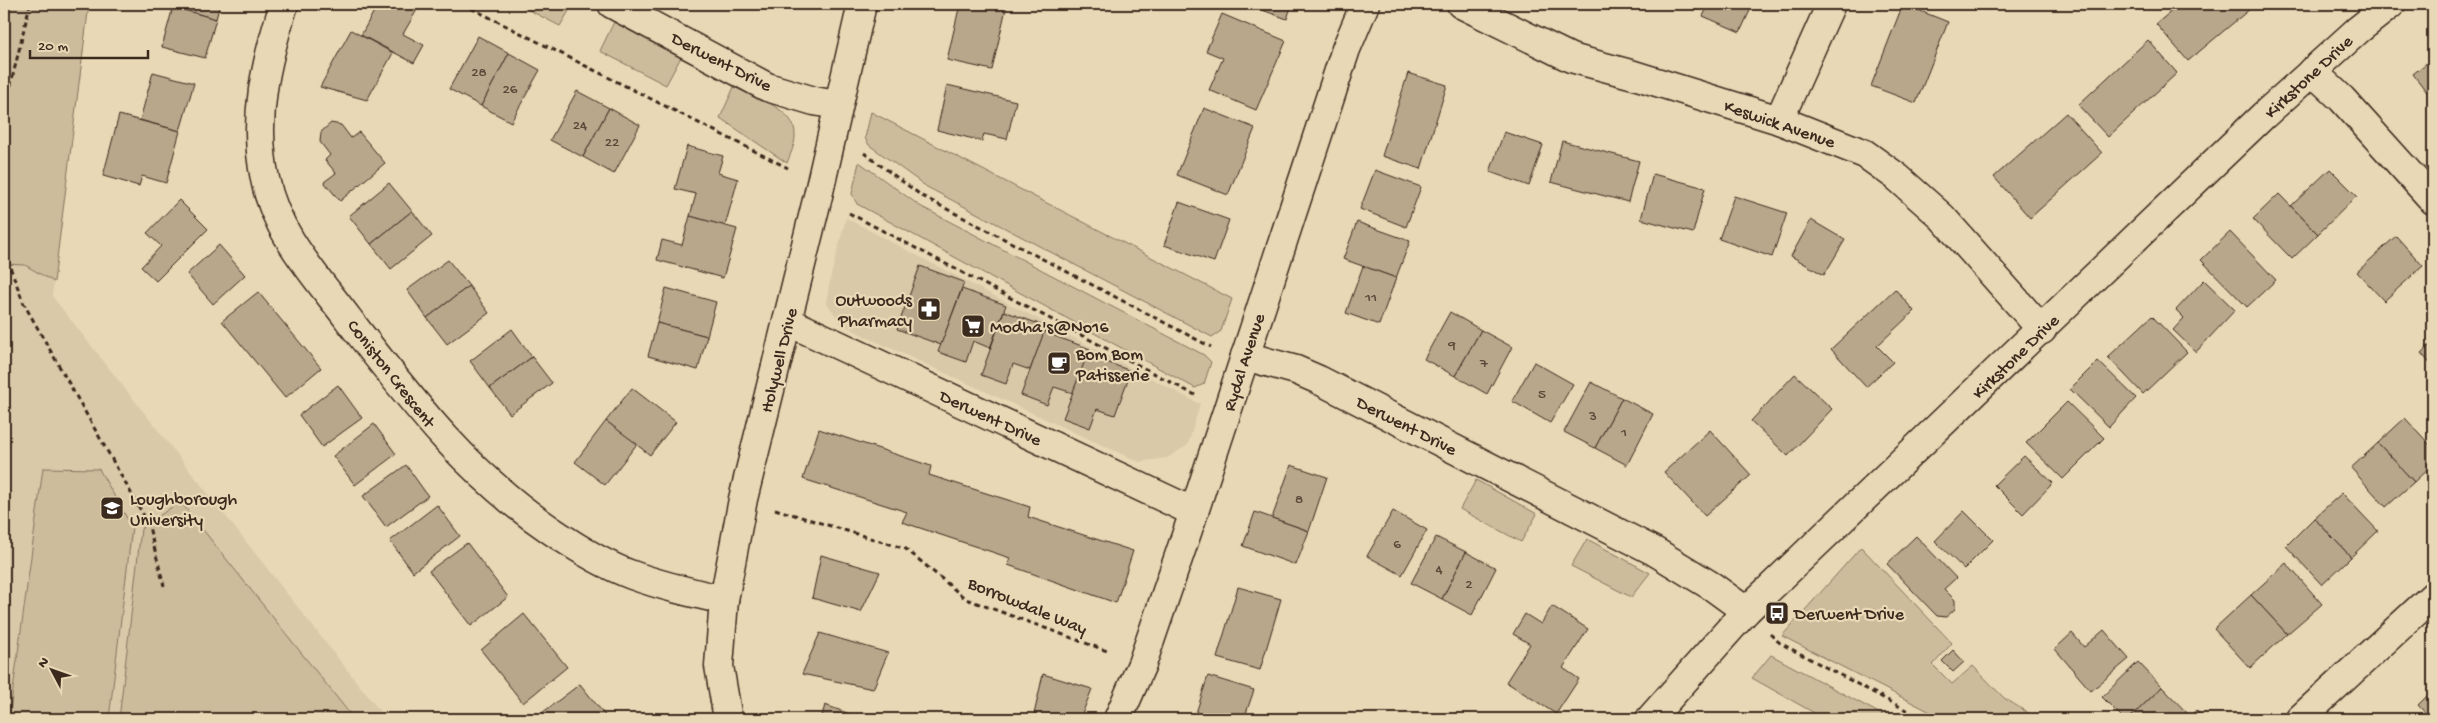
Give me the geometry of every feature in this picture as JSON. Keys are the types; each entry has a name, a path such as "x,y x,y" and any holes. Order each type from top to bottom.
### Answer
{"street":[{"name":"Coniston Crescent","path":"284,4 268,56 261,90 258,122 260,151 265,180 274,212 302,259 422,414 479,474 516,507 580,550 630,574 724,600"},
{"name":"Derwent Drive","path":"612,4 767,87 814,101 837,105"},
{"name":"Holywell Drive","path":"728,719 719,666 724,600 743,499 819,190 837,105 862,4"},
{"name":"Rydal Avenue","path":"1118,719 1142,664 1194,512 1346,49 1365,4"},
{"name":"Keswick Avenue","path":"1461,4 1570,58 1634,75 1780,120 1865,154 1897,177 1942,217 2042,330"},
{"path":"1780,120 1831,4"},
{"name":"Kirkstone Drive","path":"1650,719 1746,611 2312,71 2391,4"},
{"path":"2312,71 2342,99 2433,200"},
{"name":"Derwent Drive","path":"787,321 1194,512"},
{"name":"Derwent Drive","path":"1245,356 1296,370 1319,380 1645,547 1699,577 1746,611"},
{"path":"2300,719 2433,596"}],"path":[{"path":"4,114 30,4"},
{"path":"463,4 819,190 1227,412"},
{"path":"832,132 922,196 1209,346 1245,356"},
{"path":"4,251 24,304 148,523 164,586"},
{"name":"Borrowdale Way","path":"743,499 906,549 966,599 1142,664"},
{"path":"1746,611 1780,643 1923,719"}],"shaded area":[{"name":"Loughborough University","path":"4,4 89,4 52,296 386,719 4,719"},
{"path":"4,4 89,4 54,282 25,265 4,264"},
{"path":"517,4 573,4 560,26"},
{"path":"614,22 681,57 666,85 600,51"},
{"path":"734,87 773,105 789,118 794,127 795,136 787,163 720,118"},
{"path":"871,112 1232,299 1221,331 1212,337 927,187 869,145 865,138"},
{"path":"859,162 920,206 1204,355 1211,362 1204,384 1195,388 857,204 852,194"},
{"path":"846,218 1200,404 1188,445 1167,458 1139,462 866,337 841,323 826,302"},
{"path":"43,468 99,469 132,527 109,719 9,719"},
{"path":"1476,480 1537,514 1521,542 1460,509"},
{"path":"180,501 354,719 119,719 141,529"},
{"path":"1587,539 1650,573 1631,597 1571,566"},
{"path":"1861,547 1952,643 1933,665 1952,684 1973,666 2004,698 2038,719 1944,719 1782,636"},
{"path":"1771,655 1890,719 1825,719 1752,678"}],"building":[{"path":"174,4 220,4 216,19 173,7"},
{"path":"378,4 410,4 418,8 403,34 424,45 414,63 361,35"},
{"path":"960,4 1007,4 992,70 947,60"},
{"path":"1246,4 1292,4 1287,19"},
{"path":"1709,4 1753,4 1740,32 1703,16"},
{"path":"1903,4 1948,22 1916,103 1871,86"},
{"path":"2180,4 2247,4 2251,8 2188,61 2156,24"},
{"path":"173,7 216,19 205,58 162,47"},
{"path":"1222,14 1286,41 1256,110 1209,90 1223,58 1206,51"},
{"path":"351,30 393,53 367,100 320,87"},
{"path":"478,36 509,53 481,106 449,89"},
{"path":"2148,40 2177,73 2108,137 2078,105"},
{"path":"509,53 540,70 511,122 481,106"},
{"path":"2433,58 2433,100 2413,74"},
{"path":"153,72 194,83 180,131 140,120"},
{"path":"1408,73 1447,85 1421,169 1382,156"},
{"path":"947,85 1016,101 1007,139 984,134 982,141 937,130"},
{"path":"577,91 609,108 583,157 550,140"},
{"path":"609,108 640,125 614,174 583,157"},
{"path":"1204,108 1255,128 1228,195 1177,175"},
{"path":"2066,113 2102,153 2030,218 1994,177"},
{"path":"119,115 180,131 166,183 142,176 139,186 103,176"},
{"path":"331,123 341,125 351,138 359,132 385,163 340,201 324,182 336,173 325,160 330,155 320,142 321,132"},
{"path":"1504,132 1543,145 1529,186 1490,172"},
{"path":"1562,141 1639,161 1628,202 1551,182"},
{"path":"687,146 723,156 718,173 738,179 725,226 690,216 696,194 675,189"},
{"path":"2330,169 2357,196 2318,234 2291,206"},
{"path":"1375,170 1421,187 1406,227 1360,209"},
{"path":"1653,174 1705,188 1693,233 1641,219"},
{"path":"389,183 412,211 371,244 349,216"},
{"path":"2279,194 2318,234 2292,259 2253,219"},
{"path":"1734,196 1787,213 1772,257 1719,239"},
{"path":"179,200 208,229 156,281 141,267 161,246 147,233"},
{"path":"1179,202 1229,220 1214,262 1164,245"},
{"path":"412,211 432,236 391,269 371,244"},
{"path":"690,216 737,229 723,278 657,260 662,240 682,245"},
{"path":"1811,220 1845,240 1824,275 1791,256"},
{"path":"1357,222 1410,241 1396,278 1343,259"},
{"path":"2230,232 2276,280 2247,307 2201,260"},
{"path":"2396,236 2423,266 2384,301 2357,272"},
{"path":"219,245 245,275 213,304 187,274"},
{"path":"448,260 469,286 427,318 407,290"},
{"name":"Outwoods Pharmacy","path":"920,266 964,282 941,345 897,329"},
{"path":"1363,266 1396,278 1379,325 1346,313"},
{"path":"2204,280 2235,310 2196,352 2173,330 2184,318 2176,310"},
{"path":"469,286 489,313 447,344 427,318"},
{"path":"666,288 716,302 707,336 657,323"},
{"name":"Modha's@No16","path":"962,289 1006,305 990,348 973,341 966,362 938,352"},
{"path":"1895,289 1914,311 1877,346 1893,362 1866,387 1831,349"},
{"path":"258,292 321,368 285,398 222,321"},
{"path":"1004,311 1047,327 1030,370 1013,364 1006,384 981,375"},
{"path":"1450,312 1481,330 1455,376 1424,359"},
{"path":"2152,316 2187,352 2143,394 2108,357"},
{"path":"657,323 707,336 698,370 648,356"},
{"path":"512,329 532,357 490,388 470,361"},
{"path":"1481,330 1512,347 1487,394 1455,376"},
{"name":"Bom Bom Patisserie","path":"1044,332 1090,349 1073,393 1054,387 1047,405 1021,395"},
{"path":"2433,342 2433,367 2421,353"},
{"path":"1087,355 1131,371 1115,415 1097,409 1090,428 1063,418"},
{"path":"532,357 552,383 510,414 490,388"},
{"path":"2098,361 2136,398 2109,427 2070,389"},
{"path":"1534,362 1573,384 1550,423 1512,401"},
{"path":"1795,374 1832,409 1788,456 1751,421"},
{"path":"1591,382 1622,398 1595,448 1564,432"},
{"path":"338,385 362,418 322,447 299,415"},
{"path":"632,388 676,422 650,455 606,421"},
{"path":"1622,398 1653,414 1627,465 1595,448"},
{"path":"2067,402 2104,438 2063,479 2026,443"},
{"path":"2405,418 2433,448 2433,464 2414,482 2378,443"},
{"path":"606,421 637,444 605,485 575,462"},
{"path":"374,424 396,454 355,485 333,456"},
{"path":"819,429 931,466 929,475 1030,507 1028,517 1133,551 1116,603 1008,565 1010,558 902,522 907,512 803,479"},
{"path":"1710,430 1751,475 1705,516 1664,472"},
{"path":"2378,443 2414,482 2386,507 2351,468"},
{"path":"2024,456 2053,483 2023,514 1994,485"},
{"path":"406,465 428,496 386,527 363,496"},
{"path":"1291,465 1327,477 1309,531 1272,518"},
{"path":"2342,493 2378,531 2351,557 2314,518"},
{"path":"437,505 460,536 413,572 390,541"},
{"path":"1393,511 1427,530 1402,575 1367,556"},
{"path":"1964,511 1993,540 1964,569 1935,541"},
{"path":"1255,512 1309,531 1296,565 1243,546"},
{"path":"2314,518 2351,557 2322,585 2286,546"},
{"path":"1916,536 1956,578 1944,589 1955,600 1955,609 1946,617 1937,616 1887,564"},
{"path":"1436,537 1466,552 1442,599 1411,583"},
{"path":"467,543 508,597 471,626 429,571"},
{"path":"1466,552 1496,568 1472,615 1442,599"},
{"path":"821,555 880,572 861,612 812,598"},
{"path":"2286,563 2322,604 2287,634 2251,595"},
{"path":"1238,587 1281,599 1260,670 1217,658"},
{"path":"2251,595 2287,634 2250,668 2214,629"},
{"path":"1552,606 1588,629 1563,668 1579,679 1556,714 1506,682 1530,644 1513,634 1525,614 1541,624"},
{"path":"524,614 567,667 523,703 481,650"},
{"path":"2104,630 2129,659 2091,691 2055,649 2072,633 2084,647"},
{"path":"820,633 888,653 873,689 802,674"},
{"path":"1953,650 1964,662 1953,672 1942,661"},
{"path":"2138,662 2162,687 2129,719 2124,719 2102,697"},
{"path":"1043,674 1092,689 1080,719 1033,719"},
{"path":"1208,676 1254,690 1244,719 1194,719"},
{"path":"580,684 608,719 541,719 538,716"},
{"path":"2162,687 2190,716 2196,710 2204,719 2135,719 2132,716"},
{"path":"2433,690 2433,719 2431,719 2418,705"},
{"path":"825,705 864,719 821,719"}],"place":[{"name":"Outwoods Pharmacy","path":"929,309"},
{"name":"Modha's@No16","path":"973,326"},
{"name":"Bom Bom Patisserie","path":"1059,363"},
{"name":"Loughborough University","path":"112,508"},
{"name":"Derwent Drive","path":"1777,613"}]}
